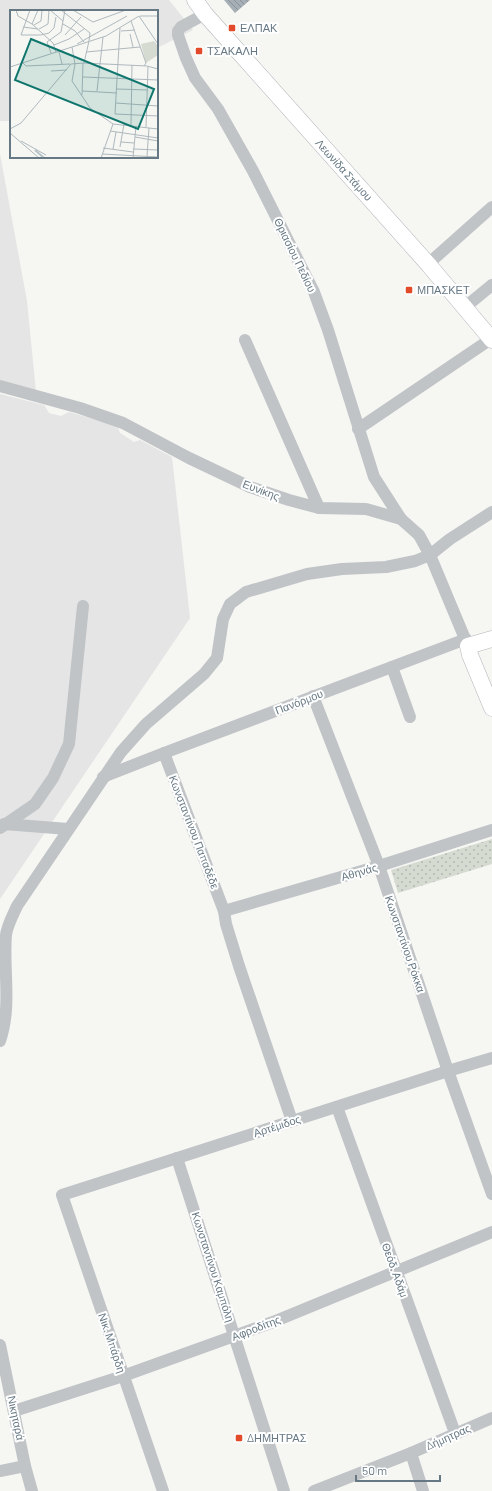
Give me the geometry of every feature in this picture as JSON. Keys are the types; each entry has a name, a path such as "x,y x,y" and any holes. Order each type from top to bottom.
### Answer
{"main road":[{"name":"Λεωνίδα Στάμου","path":"195,0 205,14 428,264 491,340"},
{"name":"Πανόρμου","path":"470,642 492,638"},
{"path":"470,642 492,680"},
{"path":"470,642 470,656 492,708"}],"street":[{"name":"Θριασίου Πεδίου","path":"205,14 181,27 178,31 186,58 195,78 218,109 253,171 314,292 328,330 374,477 401,519"},
{"path":"428,264 492,207"},
{"path":"464,308 492,284"},
{"path":"245,340 319,508"},
{"path":"358,429 491,340"},
{"name":"Ευνίκης","path":"0,386 80,408 123,423 188,458 250,487 319,508 366,509 401,519 419,535 430,555 470,642"},
{"path":"0,1040 3,1033 8,996 6,933 17,906 121,752 146,724 204,674 217,658 223,619 230,604 246,592 307,574 342,568 386,567 415,561 430,555 450,539 492,512"},
{"path":"2,825 35,804 53,778 69,744 83,606"},
{"name":"Πανόρμου","path":"103,777 313,696 470,642"},
{"path":"392,668 410,717"},
{"name":"Κωνσταντίνου Ρόκκα","path":"313,696 379,866 448,1071 492,1194"},
{"name":"Κωνσταντίνου Παπαδέδε","path":"164,753 224,911 226,924 239,966 292,1121"},
{"path":"2,825 68,829"},
{"name":"Αθηνάς","path":"224,911 379,866 492,830"},
{"name":"Αρτέμιδος","path":"62,1195 492,1058"},
{"name":"Θεόδ. Αδάμ","path":"336,1107 455,1433"},
{"name":"Κωνσταντίνου Καμπόλη","path":"177,1158 284,1491"},
{"name":"Νικ. Μπάρδη","path":"62,1195 163,1491"},
{"name":"Αφροδίτης","path":"14,1411 123,1376 235,1336 492,1232"},
{"name":"Νικηταρά","path":"0,1345 32,1491"},
{"name":"Δήμητρας","path":"314,1491 411,1453 492,1418"},
{"path":"411,1453 423,1491"},
{"path":"0,1472 26,1466"}],"shaded area":[{"path":"0,0 169,0 193,30 158,48 158,10 10,10 10,121 0,121"},
{"path":"0,154 27,301 36,392 0,380"},
{"path":"0,394 44,405 49,413 61,416 69,412 104,422 118,428 120,433 134,442 140,440 172,457 190,618 0,899"},
{"path":"492,839 492,864 398,893 391,870"}],"building":[{"path":"224,0 250,0 235,13"}],"place":[{"name":"ΕΛΠΑΚ","path":"232,28"},
{"name":"ΤΣΑΚΑΛΗ","path":"199,51"},
{"name":"ΜΠΑΣΚΕΤ","path":"409,290"},
{"name":"ΔΗΜΗΤΡΑΣ","path":"239,1438"}]}
